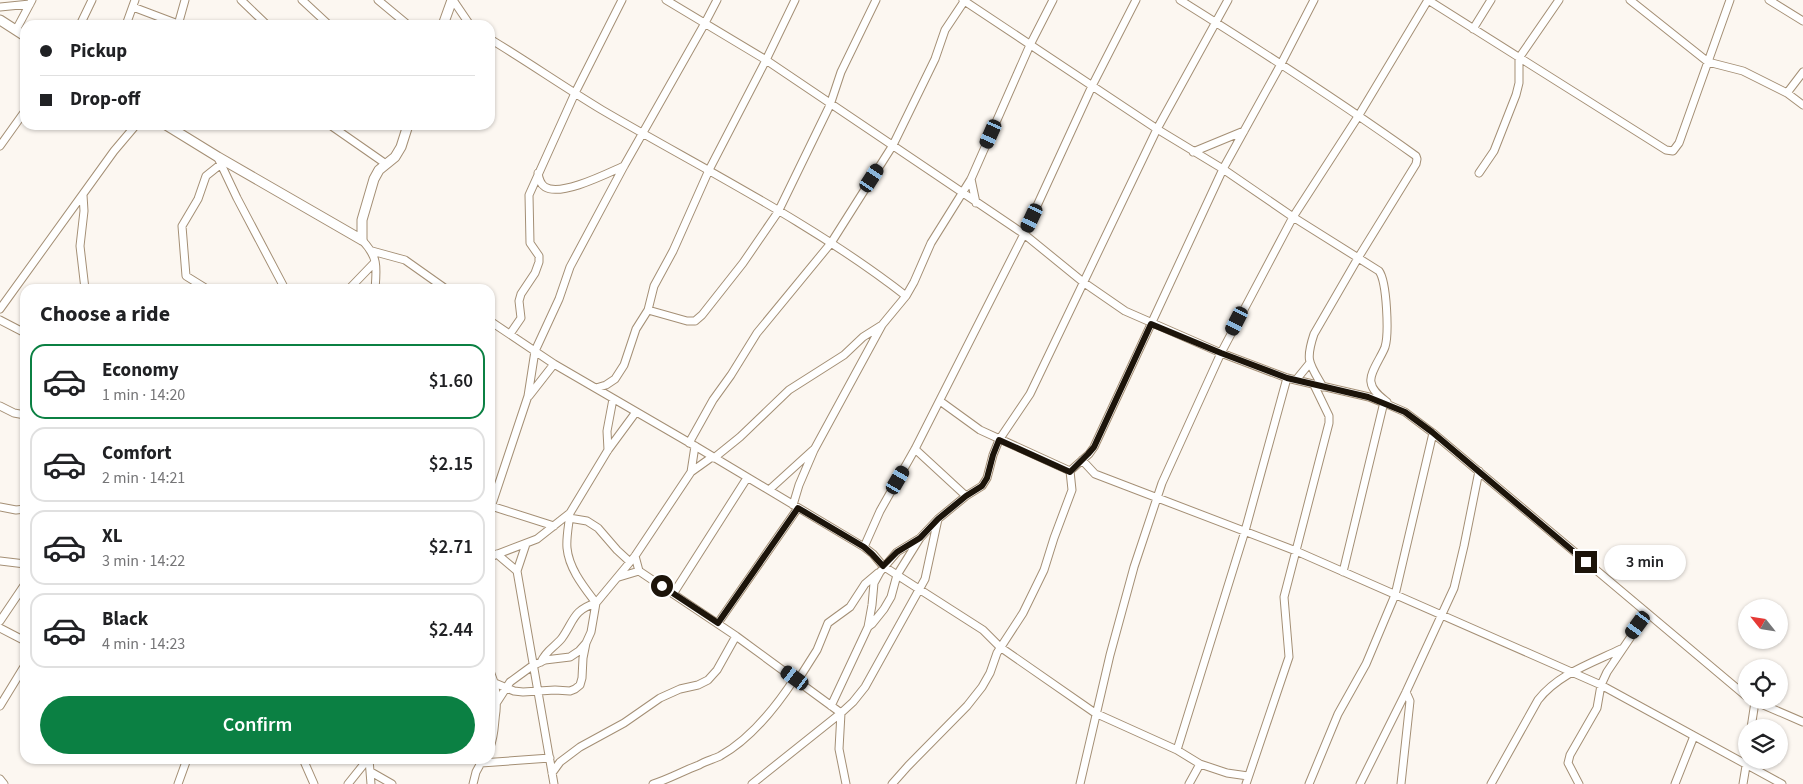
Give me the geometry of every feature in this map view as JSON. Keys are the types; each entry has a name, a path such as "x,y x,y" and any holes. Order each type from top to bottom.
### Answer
{"street":[{"path":"82,20 92,0"},
{"path":"179,20 185,0"},
{"path":"241,0 263,20"},
{"path":"302,0 324,20"},
{"path":"378,0 402,20"},
{"path":"445,20 452,0"},
{"path":"452,0 466,20"},
{"path":"510,334 521,318 519,301 521,294 535,273 539,262 538,256 530,243 528,199 575,93 622,0"},
{"path":"666,0 766,60 1024,234 1083,282 1125,311 1221,353 1287,378 1386,404 1405,412 1432,432 1738,689"},
{"path":"495,496 528,396 535,351 559,299 570,267 717,0"},
{"path":"596,388 606,385 615,379 624,365 636,329 648,310 654,286 673,251 709,170 795,0"},
{"path":"648,310 686,321 695,321 722,291 778,212 830,104 841,72 876,0"},
{"path":"691,472 692,444 713,400 757,333 831,243 893,146 935,59 945,30 964,0 1157,129 1379,271 1384,283 1386,344 1370,377 1374,390 1386,404"},
{"path":"718,623 796,506 799,485 814,450 882,325 904,299 914,282 931,243 971,179 1030,45 1053,0"},
{"path":"864,547 880,511 916,449 1024,234 1092,86 1136,0"},
{"path":"1180,0 1359,115 1417,158 1416,164 1314,334 1310,347 1310,364 1323,386"},
{"path":"868,627 891,597 897,576 920,538 938,519 966,496 982,486 987,478 999,440 1030,394 1157,129 1228,0"},
{"path":"1070,472 1094,447 1222,169 1282,64 1314,0"},
{"path":"1080,784 1095,713 1131,576 1156,497 1221,353 1293,217 1359,115 1428,0 1666,150 1673,151 1679,143 1730,0"},
{"path":"1472,29 1491,0"},
{"path":"1479,173 1494,151 1516,95 1519,83 1519,58 1559,0"},
{"path":"1630,0 1708,62 1743,71 1787,93 1803,105"},
{"path":"1769,0 1803,21"},
{"path":"0,7 31,2"},
{"path":"21,20 31,2"},
{"path":"128,20 134,3 168,20"},
{"path":"0,20 20,33"},
{"path":"16,30 20,23"},
{"path":"495,42 575,93 831,243 899,290 904,299"},
{"path":"1787,93 1803,72"},
{"path":"0,146 20,119"},
{"path":"0,310 114,151 132,130"},
{"path":"174,130 220,161 362,240 372,251 375,262 375,284"},
{"path":"337,130 386,164"},
{"path":"402,130 405,135"},
{"path":"362,240 362,220 374,179 379,170 395,157 406,130"},
{"path":"1193,152 1244,131"},
{"path":"199,284 186,276 182,229 185,220 198,200 206,176 220,161"},
{"path":"220,161 237,198 282,284"},
{"path":"538,173 542,184 546,188 557,190 575,186 624,166"},
{"path":"971,179 976,203"},
{"path":"83,195 83,228 80,246 84,284"},
{"path":"372,251 405,260 439,284"},
{"path":"354,284 375,262"},
{"path":"0,320 20,330"},
{"path":"495,324 554,364 864,547 872,554 881,569 897,576 983,630 1000,647 1095,713 1177,750 1200,764 1227,773 1248,776"},
{"path":"495,683 523,692 570,691 580,685 583,658 586,643 591,632 596,603 635,556 691,472 740,437 789,390 844,355 863,337 882,325"},
{"path":"528,396 554,364"},
{"path":"1296,380 1310,364"},
{"path":"1177,750 1244,531 1287,378"},
{"path":"1246,784 1289,657 1284,597 1329,423 1329,416 1314,385"},
{"path":"608,450 607,431 613,399"},
{"path":"940,401 980,430 1070,472"},
{"path":"1343,572 1386,404"},
{"path":"0,406 20,414"},
{"path":"495,556 537,539 569,516 608,450 636,412"},
{"path":"1309,784 1338,714 1366,664 1395,595 1432,432"},
{"path":"916,449 966,496"},
{"path":"769,490 814,450"},
{"path":"1082,460 1095,474 1296,551 1572,673 1738,758"},
{"path":"892,784 967,706 990,673 1000,647 1023,613 1044,570 1072,490 1070,472"},
{"path":"1360,784 1442,616 1458,576 1479,472"},
{"path":"673,594 747,478"},
{"path":"0,507 20,510"},
{"path":"495,509 554,526"},
{"path":"569,516 587,521 598,528 630,562"},
{"path":"569,516 567,546 571,566 596,603"},
{"path":"752,784 841,713 853,702 865,686 925,579 938,519"},
{"path":"652,784 720,756 754,728 787,691 817,650 828,623 850,607 865,584 897,552 920,538"},
{"path":"526,544 517,571 554,784"},
{"path":"635,556 639,570 786,671 841,713"},
{"path":"495,557 517,571"},
{"path":"0,561 20,563"},
{"path":"831,706 868,627 874,583 881,569"},
{"path":"619,576 639,570"},
{"path":"0,621 20,594"},
{"path":"540,662 551,647 561,640 575,615 587,606 596,603"},
{"path":"1579,784 1568,763 1569,759 1596,708 1600,686 1613,661 1647,613"},
{"path":"0,628 20,638"},
{"path":"552,773 560,762 580,747 624,723 660,698 708,680 718,670 736,636"},
{"path":"497,702 510,682 532,666 545,660 570,657 579,652 586,643"},
{"path":"1491,784 1538,700 1556,681 1621,649"},
{"path":"786,671 787,691"},
{"path":"0,706 20,673"},
{"path":"1401,784 1410,701 1406,692"},
{"path":"495,694 497,702 495,725"},
{"path":"1773,709 1803,722"},
{"path":"841,713 839,748 846,784"},
{"path":"1674,784 1694,736"},
{"path":"495,760 550,758"},
{"path":"178,784 185,764"},
{"path":"305,764 314,784"},
{"path":"348,784 364,764"},
{"path":"369,764 371,784"},
{"path":"473,784 481,764"},
{"path":"1189,784 1200,764"},
{"path":"1743,784 1746,769"},
{"path":"1758,769 1782,784"},
{"path":"370,772 392,784"},
{"path":"0,779 4,784"}],"route":[{"path":"662,586 718,623 798,508 864,547 883,566 897,552 920,538 938,519 966,496 982,486 987,478 989,466 999,440 1070,472 1094,447 1151,324 1287,378 1368,397 1390,404 1405,412 1432,432 1586,562"}]}
